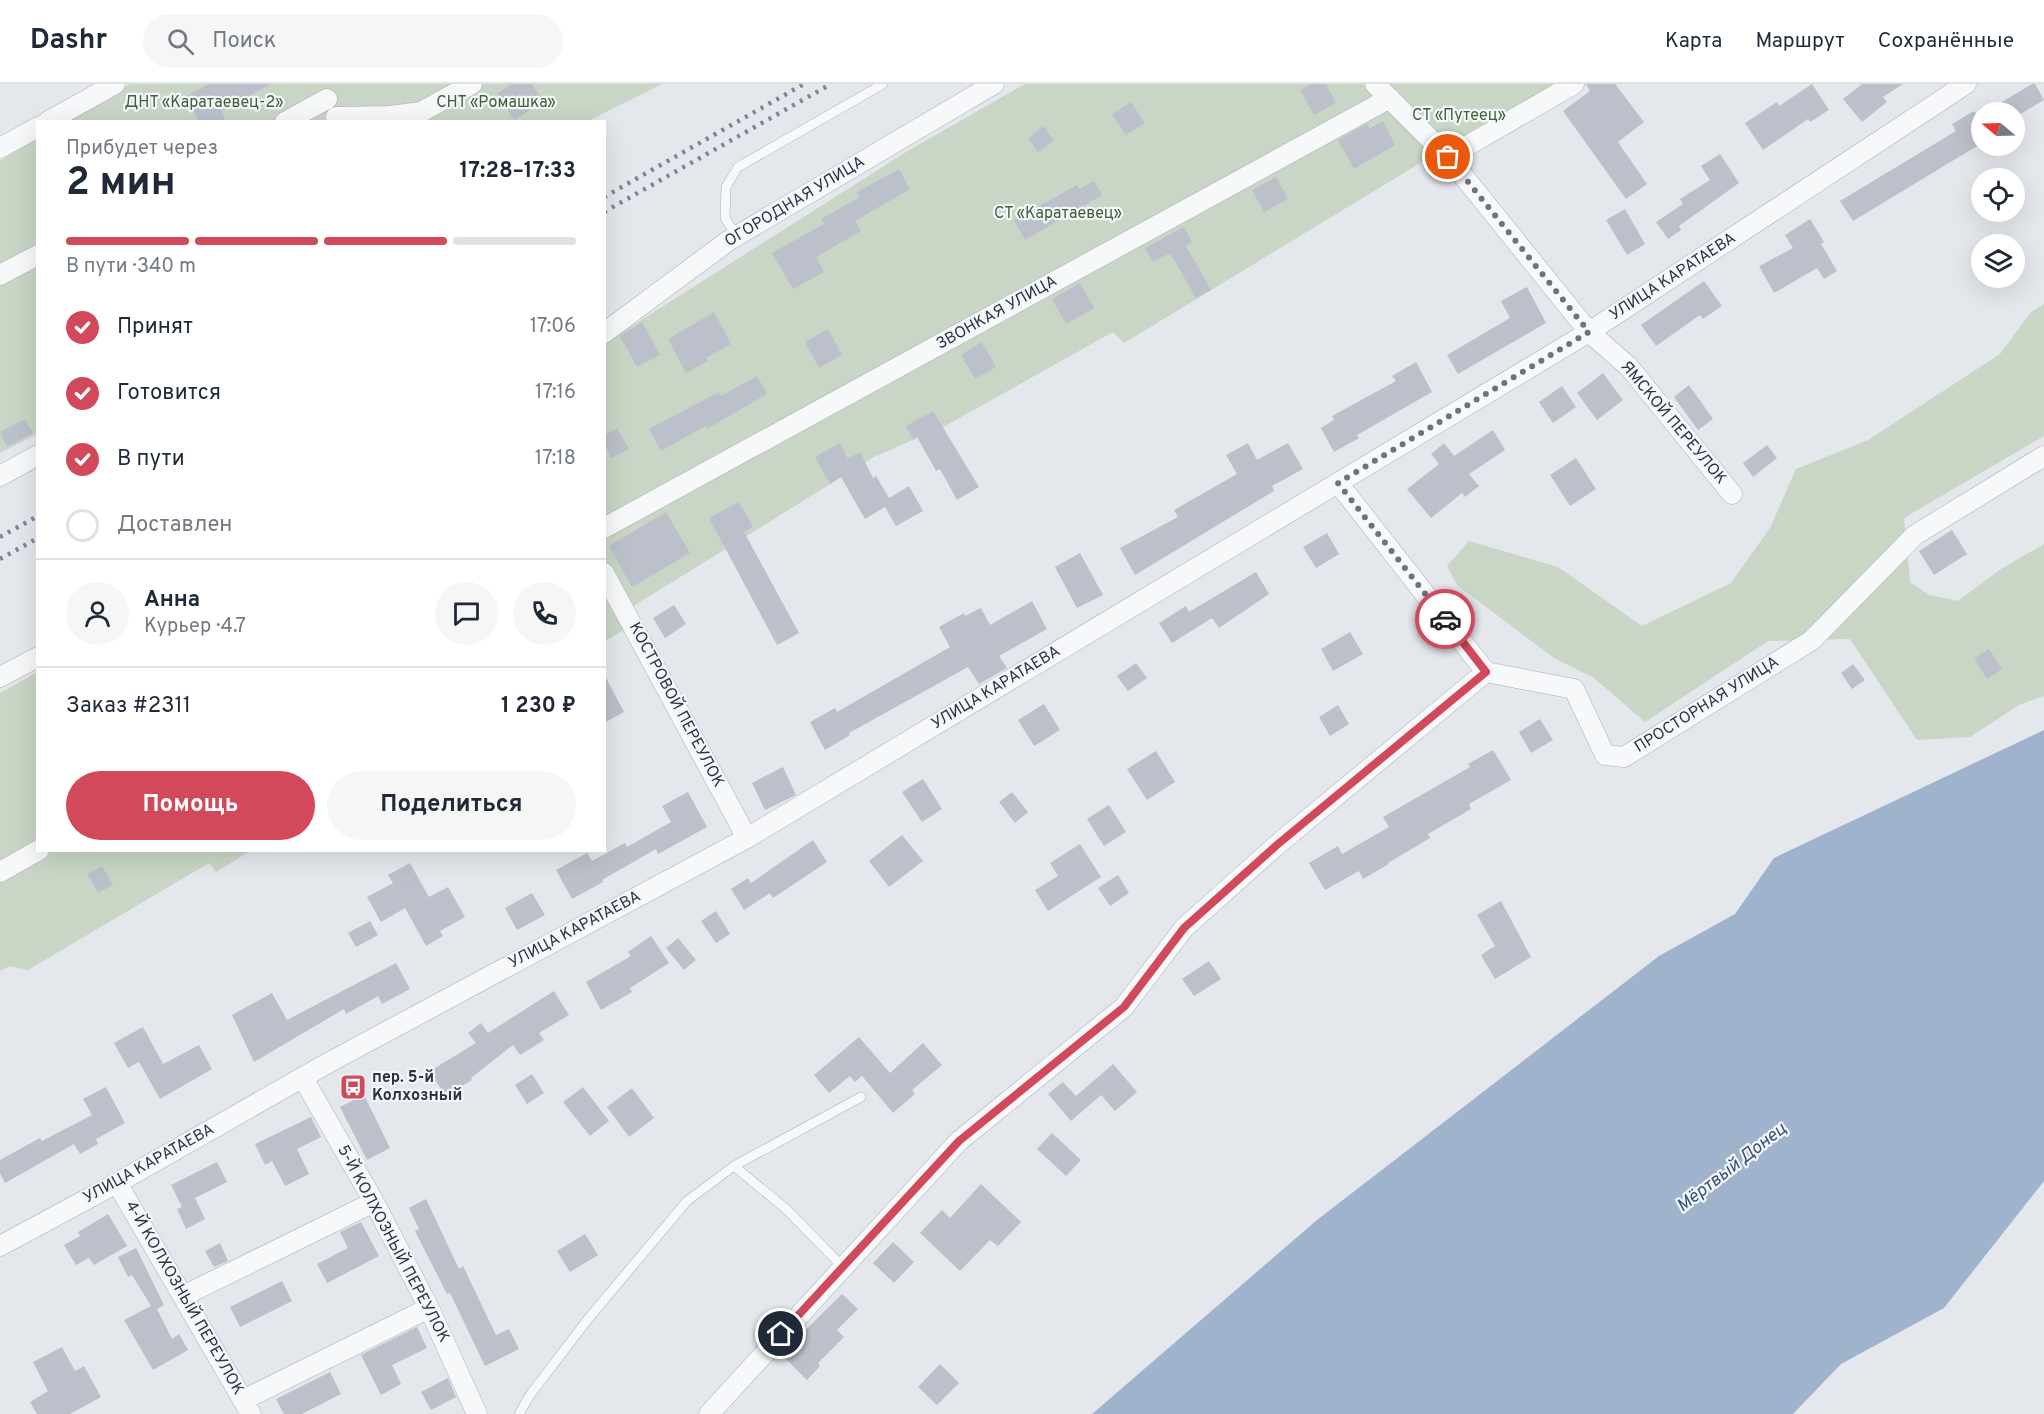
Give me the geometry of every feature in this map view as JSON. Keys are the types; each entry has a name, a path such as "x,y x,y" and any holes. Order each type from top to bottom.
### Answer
{"street":[{"path":"51,120 115,84"},
{"path":"288,120 324,91 337,119 421,112 472,84"},
{"name":"ОГОРОДНАЯ УЛИЦА","path":"606,332 736,236 994,84"},
{"name":"ЯМСКОЙ ПЕРЕУЛОК","path":"1375,84 1448,157 1589,332 1629,367 1732,494"},
{"path":"1448,157 1574,84"},
{"name":"УЛИЦА КАРАТАЕВА","path":"0,1246 303,1078 747,837 1589,332 1966,84"},
{"name":"ЗВОНКАЯ УЛИЦА","path":"606,527 1390,98"},
{"path":"0,148 36,128"},
{"path":"0,275 36,256"},
{"path":"0,476 36,456"},
{"name":"ПРОСТОРНАЯ УЛИЦА","path":"1486,672 1574,689 1605,755 1624,757 1812,640 1915,535 2044,456"},
{"path":"709,1414 959,1141 1124,1007 1184,928 1278,844 1486,672 1338,483"},
{"name":"КОСТРОВОЙ ПЕРЕУЛОК","path":"606,577 747,837"},
{"path":"0,677 36,658"},
{"path":"0,872 36,852"},
{"name":"5-Й КОЛХОЗНЫЙ ПЕРЕУЛОК","path":"303,1078 374,1202 429,1308 477,1414"},
{"name":"4-Й КОЛХОЗНЫЙ ПЕРЕУЛОК","path":"117,1183 247,1407"},
{"path":"183,1296 374,1202"},
{"path":"247,1407 429,1308"}],"lane":[{"path":"736,236 725,218 726,188 738,167 884,84"},
{"path":"519,1414 530,1395 588,1318 687,1201 735,1166 861,1097"},
{"path":"735,1166 786,1209 843,1267"}],"green space":[{"path":"130,84 662,84 590,120 69,120"},
{"name":"СТ «Каратаевец»","path":"1025,84 1568,84 1470,156 1461,148 1445,148 1124,343 1113,332 945,426 874,457 627,610 634,624 606,640 606,342 906,152"},
{"path":"36,140 36,435 0,453 0,161"},
{"path":"2044,304 2044,436 1904,518 1910,582 1929,595 1958,601 2001,569 2044,544 2044,696 2019,705 1970,737 1917,740 1850,639 1768,641 1645,722 1594,678 1554,658 1457,585 1447,566 1469,541 1558,567 1642,626 1731,583 1770,528 1796,469 1868,440 2000,354 2031,312"},
{"path":"36,673 36,852 248,852 216,872 209,863 28,970 10,966 0,971 0,693"}],"water":[{"name":"Мёртвый Донец","path":"2044,730 2044,1181 1944,1308 1841,1364 1793,1414 1092,1414 1317,1220 1659,956 1735,914 1774,858"}],"building":[{"path":"209,84 271,84 221,111 225,120 198,120 186,96"},
{"path":"512,84 532,84 543,102 514,120 497,93"},
{"path":"1311,84 1326,84 1336,103 1314,115 1300,90"},
{"path":"1586,84 1615,84 1644,122 1618,142 1647,184 1626,199 1563,111 1590,91"},
{"path":"1812,84 1829,110 1810,122 1808,119 1763,150 1745,123 1777,102 1779,106"},
{"path":"1862,84 1903,84 1883,97 1887,102 1862,122 1843,99"},
{"path":"2032,84 2035,84 2044,100 2025,111 2025,102 2002,102"},
{"path":"1131,102 1145,123 1126,135 1112,114"},
{"path":"1971,113 1971,150 1853,221 1840,201 1956,131 1952,124"},
{"path":"1383,121 1395,145 1354,169 1338,140 1367,124 1369,129"},
{"path":"1043,126 1054,140 1038,152 1028,138"},
{"path":"1720,154 1739,183 1679,226 1681,230 1668,239 1656,222 1683,204 1680,199 1710,180 1701,166"},
{"path":"899,169 910,189 855,221 861,231 816,257 824,272 793,289 772,253 824,224 821,219 860,197 857,192"},
{"path":"1276,177 1288,199 1264,212 1252,190"},
{"path":"1094,181 1102,195 1025,240 1014,220 1077,185 1079,189"},
{"path":"1625,209 1645,244 1627,255 1606,220"},
{"path":"1810,219 1824,242 1821,244 1837,271 1824,279 1817,268 1774,293 1759,266 1793,248 1785,235"},
{"path":"1184,227 1192,242 1186,246 1211,290 1196,298 1170,253 1153,262 1145,248"},
{"path":"1704,281 1722,306 1703,319 1700,315 1656,346 1641,325"},
{"path":"1080,283 1094,308 1066,324 1052,299"},
{"path":"1527,287 1546,323 1458,374 1447,355 1510,318 1501,301"},
{"path":"714,312 731,344 706,358 708,361 686,373 668,339"},
{"path":"642,322 660,355 637,367 620,336"},
{"path":"828,329 842,355 819,368 805,342"},
{"path":"982,342 996,367 975,379 961,355"},
{"path":"1416,362 1432,392 1357,435 1359,438 1334,452 1321,428 1334,420 1332,416 1396,381 1392,376"},
{"path":"1603,373 1623,400 1597,420 1577,393"},
{"path":"757,376 767,394 707,429 705,426 661,451 649,429 719,392 721,396"},
{"path":"1689,385 1713,419 1698,430 1674,397"},
{"path":"1562,386 1576,407 1553,423 1539,402"},
{"path":"933,411 979,487 957,500 940,469 936,471 917,437 913,439 906,426"},
{"path":"25,419 33,433 7,447 0,432"},
{"path":"617,428 629,449 612,458 606,448 606,434"},
{"path":"1493,430 1505,450 1469,474 1479,486 1465,497 1462,493 1431,518 1407,489 1439,464 1431,454 1444,443 1454,456"},
{"path":"840,443 848,459 860,452 873,478 876,476 889,498 909,486 923,511 896,526 885,507 865,519 841,477 830,484 815,457"},
{"path":"1248,443 1257,460 1288,443 1303,469 1272,486 1274,491 1135,575 1120,548 1178,517 1174,510 1237,474 1226,455"},
{"path":"1767,445 1777,458 1753,477 1743,463"},
{"path":"1576,458 1596,489 1570,506 1550,475"},
{"path":"739,502 753,527 744,532 799,633 777,645 709,518"},
{"path":"666,512 690,553 632,587 609,546"},
{"path":"1952,530 1967,554 1934,575 1919,551"},
{"path":"1327,533 1339,554 1316,568 1303,547"},
{"path":"1080,553 1103,595 1077,608 1055,567"},
{"path":"1256,572 1269,594 1219,628 1212,618 1172,643 1159,623 1186,606 1189,612"},
{"path":"1032,601 1047,629 999,656 1007,668 979,684 968,667 849,733 850,735 825,750 810,722 835,708 837,712 950,647 939,627 964,613 965,616 981,608 990,625"},
{"path":"674,605 686,624 665,638 653,618"},
{"path":"1350,632 1363,654 1333,671 1321,649"},
{"path":"1989,649 2002,669 1987,679 1974,658"},
{"path":"1136,663 1147,678 1128,691 1117,676"},
{"path":"1853,664 1865,680 1852,689 1841,673"},
{"path":"606,678 624,712 606,722"},
{"path":"1044,704 1060,730 1034,746 1018,720"},
{"path":"1338,705 1349,724 1330,736 1319,717"},
{"path":"1540,719 1553,740 1531,753 1519,732"},
{"path":"1493,750 1511,780 1469,804 1471,809 1428,834 1430,838 1389,864 1363,879 1359,871 1325,890 1309,863 1338,846 1342,854 1389,827 1383,817 1470,767 1468,764"},
{"path":"1156,751 1175,782 1147,800 1127,769"},
{"path":"783,767 796,795 765,810 752,783"},
{"path":"923,779 942,809 922,822 902,792"},
{"path":"688,792 707,827 658,854 656,849 572,899 556,870 587,853 592,861 625,843 627,847 671,822 662,806"},
{"path":"1012,792 1028,812 1015,823 999,802"},
{"path":"1109,805 1126,832 1104,846 1087,819"},
{"path":"902,835 923,861 889,887 869,861"},
{"path":"813,840 827,862 773,898 770,893 744,910 731,889 748,878 751,883"},
{"path":"1080,844 1101,877 1048,911 1035,890 1058,876 1050,863"},
{"path":"410,863 429,897 448,887 465,917 440,931 443,936 426,946 405,908 381,922 367,897 393,883 388,875"},
{"path":"102,866 113,885 98,893 87,874"},
{"path":"1118,875 1129,893 1110,906 1098,888"},
{"path":"532,893 545,915 517,930 505,908"},
{"path":"1501,901 1531,957 1495,979 1481,955 1495,946 1477,915"},
{"path":"716,911 730,934 716,943 701,921"},
{"path":"370,921 378,935 356,947 348,933"},
{"path":"651,936 669,963 630,988 632,992 601,1010 586,982 631,956 628,952"},
{"path":"678,938 696,960 684,970 666,948"},
{"path":"1209,961 1221,979 1194,996 1182,979"},
{"path":"396,963 410,989 382,1004 378,996 346,1014 344,1009 254,1062 232,1015 272,993 287,1020"},
{"path":"554,991 569,1015 539,1033 544,1040 520,1055 513,1045 471,1078 472,1080 445,1096 430,1071 476,1043 468,1033 481,1023 488,1033"},
{"path":"143,1027 163,1064 199,1045 212,1069 160,1099 139,1062 128,1068 114,1043"},
{"path":"859,1037 890,1073 923,1043 942,1065 912,1090 915,1094 893,1113 862,1076 855,1082 850,1076 829,1093 814,1075"},
{"path":"1113,1064 1137,1092 1115,1111 1101,1095 1071,1121 1048,1094 1063,1082 1076,1096"},
{"path":"532,1074 544,1093 527,1104 515,1085"},
{"path":"106,1087 125,1123 96,1139 98,1144 80,1154 74,1144 5,1183 0,1173 0,1160 40,1138 42,1141 92,1115 83,1099"},
{"path":"583,1087 609,1121 590,1136 563,1102"},
{"path":"632,1088 654,1118 629,1137 607,1107"},
{"path":"364,1095 390,1148 367,1160 340,1107"},
{"path":"311,1117 321,1137 297,1149 309,1174 285,1186 272,1161 265,1165 255,1144"},
{"path":"1052,1133 1081,1160 1066,1176 1037,1149"},
{"path":"217,1162 227,1182 195,1198 205,1219 186,1229 177,1209 182,1207 171,1185"},
{"path":"981,1184 1021,1222 998,1246 990,1240 960,1271 920,1233 942,1210 950,1218"},
{"path":"426,1199 459,1269 463,1266 496,1335 509,1329 519,1349 485,1366 450,1293 447,1294 415,1231 419,1229 409,1208"},
{"path":"108,1214 127,1246 94,1265 89,1258 76,1265 64,1245 80,1236 78,1232"},
{"path":"361,1222 379,1256 327,1283 317,1264 348,1248 340,1232"},
{"path":"585,1234 598,1255 570,1272 557,1251"},
{"path":"893,1242 914,1262 894,1283 873,1263"},
{"path":"220,1243 228,1261 214,1267 205,1251"},
{"path":"136,1248 164,1305 157,1309 172,1339 179,1334 188,1350 153,1370 124,1320 151,1306 132,1275 128,1277 118,1257"},
{"path":"282,1281 292,1301 240,1327 230,1307"},
{"path":"842,1294 858,1309 837,1330 844,1337 818,1363 820,1366 807,1380 781,1354"},
{"path":"417,1327 427,1348 392,1365 401,1384 381,1395 361,1355"},
{"path":"62,1347 75,1371 84,1366 101,1397 70,1414 37,1414 30,1402 48,1391 33,1362"},
{"path":"940,1364 959,1383 937,1405 918,1387"},
{"path":"330,1372 341,1394 302,1414 284,1414 276,1399"},
{"path":"448,1378 456,1397 431,1410 421,1392"}],"railway":[{"path":"606,196 804,84"},
{"path":"606,211 831,84"},
{"path":"0,537 36,517"},
{"path":"0,559 36,539"}],"way so far":[{"path":"1445,619 1338,483 1589,332 1448,157"}],"place":[{"name":"пер. 5-й Колхозный","path":"353,1087"}],"route":[{"path":"781,1334 959,1141 1124,1007 1184,928 1278,844 1486,672 1445,619"}],"park label":[{"name":"ДНТ «Каратаевец-2»","path":"204,103"},
{"name":"СНТ «Ромашка»","path":"496,103"},
{"name":"СТ «Путеец»","path":"1459,116"}]}
